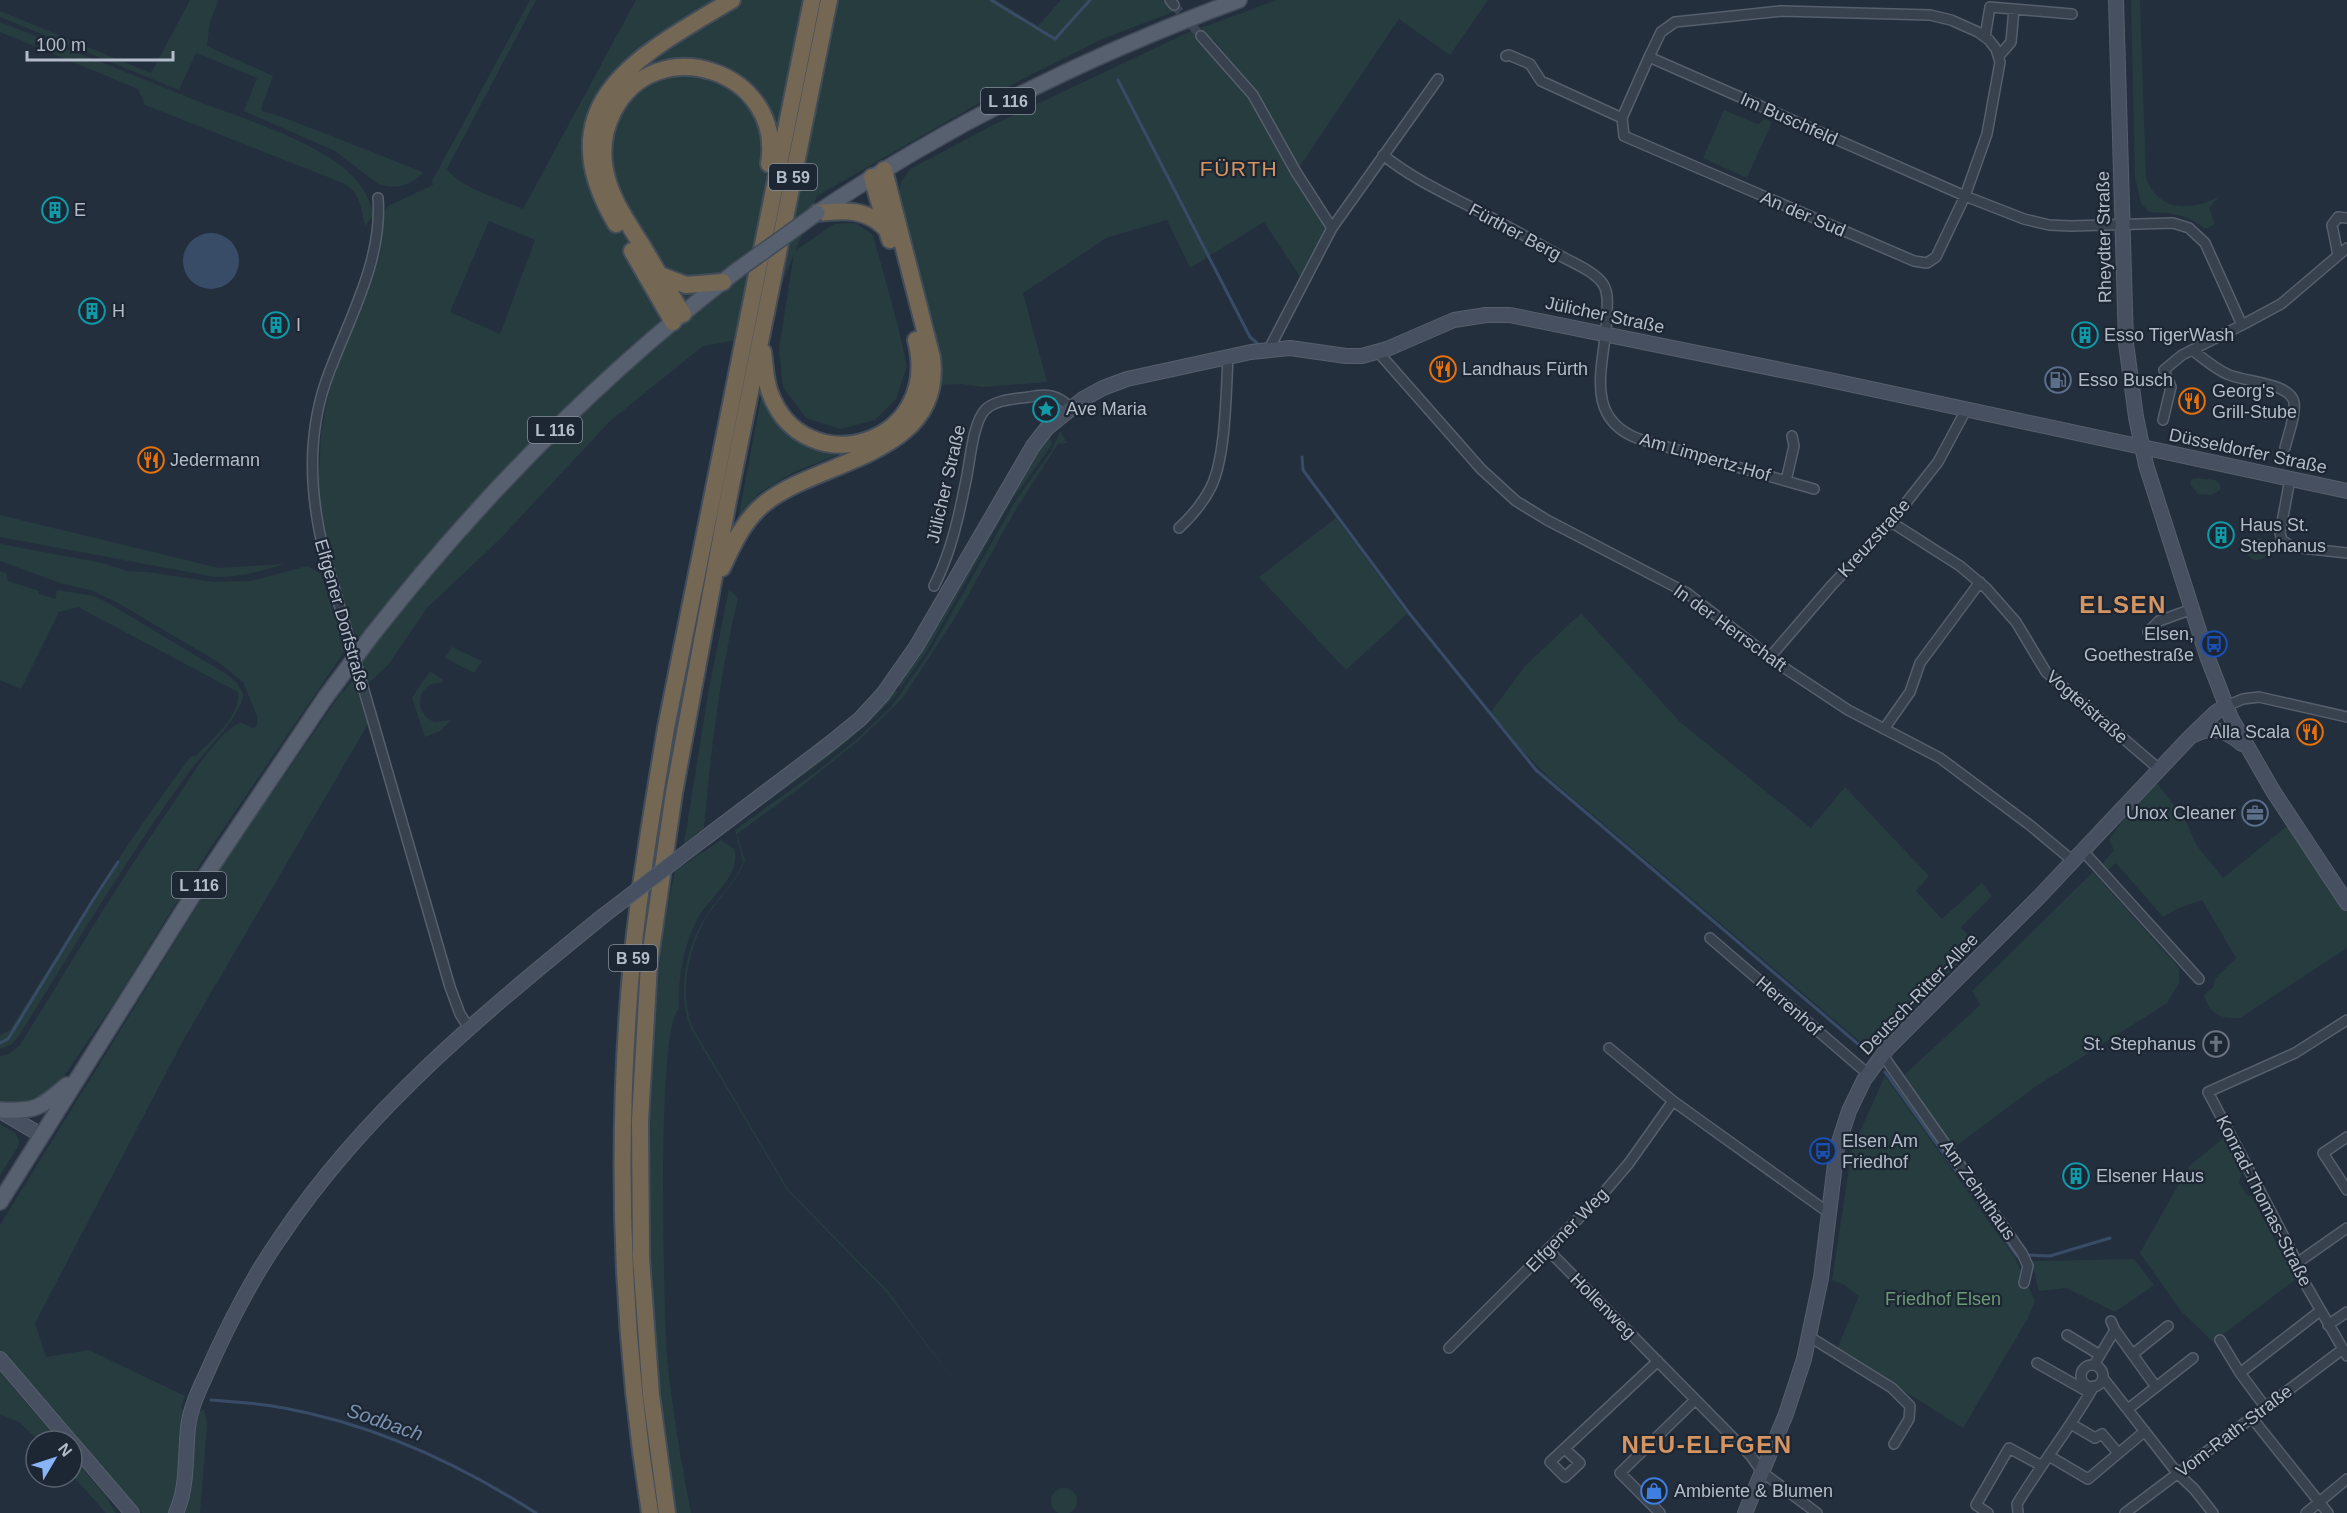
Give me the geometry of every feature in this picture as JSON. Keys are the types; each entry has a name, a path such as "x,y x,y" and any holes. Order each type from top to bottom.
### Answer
{"highway":[{"path":"678,318 602,201 592,170 591,138 604,98 624,73 651,50 732,0"},
{"name":"B 59","path":"650,1513 635,1397 623,1241 623,1121 632,962 647,841 666,728 812,0"},
{"name":"B 59","path":"667,1513 651,1395 643,1293 639,1160 641,1083 649,964 663,861 727,506 829,0"},
{"path":"678,318 660,275 612,193 605,171 603,153 605,133 616,107 633,87 654,73 688,67 715,71 733,80 756,102 767,123 771,146 762,206 764,236"},
{"path":"761,336 770,394 781,414 798,430 816,440 845,445 874,438 896,424 906,414 913,401 921,366 889,232 878,173"},
{"path":"714,585 744,525 766,502 800,481 885,446 907,429 925,404 932,379 932,358 878,173"},
{"path":"817,213 860,212 879,222 889,232"},
{"path":"660,275 686,285 723,282"}],"main road":[{"name":"L 116","path":"0,1202 240,822 325,698 372,635 426,569 502,484 598,388 678,318 739,269 878,173 989,111 1067,72 1137,40 1239,0"},
{"path":"0,1110 27,1111 37,1108 78,1076"}],"street":[{"name":"Rheydter Straße","path":"2116,0 2126,343 2141,447 2156,502 2226,706 2249,753 2347,903"},
{"path":"1985,37 1990,7 2072,14"},
{"path":"1999,56 2007,50 2011,42 2014,9"},
{"path":"1506,56 1530,64 1541,81 1622,118 1659,35 1675,22 1781,11 1938,16 1952,20 1985,37 1996,48 1999,56 1987,134 1965,196"},
{"path":"1201,36 1253,94 1296,172 1332,228"},
{"name":"Im Buschfeld","path":"1649,57 1965,196 2040,224 2085,226 2174,223 2185,226 2195,232 2206,246 2242,325"},
{"path":"1269,348 1332,228 1438,79"},
{"name":"An der Sud","path":"1622,118 1624,136 1920,262 1927,263 1934,258 1965,196"},
{"name":"Fürther Berg","path":"1383,155 1431,186 1598,278 1607,294 1607,334"},
{"name":"Elfgener Dorfstraße","path":"378,198 378,223 372,258 326,382 316,419 312,454 313,502 328,566 450,987 460,1014 469,1028"},
{"path":"2338,255 2332,225 2338,217 2347,218"},
{"path":"2163,420 2171,387 2164,370 2192,350 2282,304 2347,248"},
{"name":"Jülicher Straße","path":"934,586 948,555 977,428 983,412 996,403 1046,394 1058,398 1069,409 1096,392 1127,379 1269,348 1290,348 1354,357 1378,352 1444,324 1486,315 1521,316 2141,447"},
{"name":"Am Limpertz-Hof","path":"1607,334 1599,390 1606,412 1619,428 1639,439 1814,489"},
{"path":"2192,350 2228,375 2280,388 2289,393 2294,408 2285,448"},
{"name":"In der Herrschaft","path":"1378,352 1482,469 1516,501 1687,593 1770,657 1848,710 1940,758 2031,826 2073,861"},
{"path":"1179,528 1202,503 1215,476 1225,409 1228,357"},
{"path":"176,1513 184,1483 188,1426 195,1400 229,1325 288,1226 343,1156 400,1093 469,1028 603,916 860,719 883,694 916,647 1033,446 1047,428 1069,409"},
{"name":"Kreuzstraße","path":"1770,657 1832,585 1891,522 1938,462 1966,410"},
{"name":"Am Limpertz-Hof","path":"1786,481 1794,446 1792,436"},
{"name":"Düsseldorfer Straße","path":"2141,447 2347,491"},
{"path":"2290,479 2280,533 2284,543 2292,547 2347,553"},
{"name":"Vogteistraße","path":"1891,522 1980,582 2013,618 2046,672 2159,769"},
{"path":"1884,729 1910,692 1920,663 1980,582"},
{"path":"2148,632 2159,621 2192,609"},
{"path":"2226,706 2243,699 2259,697 2347,717"},
{"name":"Deutsch-Ritter-Allee","path":"1745,1513 1792,1400 1810,1337 1821,1278 1839,1140 1852,1104 1868,1074 1882,1054 2084,850 2190,737 2216,712 2226,706"},
{"path":"2190,737 2206,730 2218,730 2234,737 2249,753"},
{"path":"2084,850 2199,979"},
{"name":"Herrenhof","path":"1710,938 1868,1074"},
{"name":"Konrad-Thomas-Straße","path":"2345,1352 2320,1311 2208,1092 2295,1053 2347,1020"},
{"path":"1609,1048 1673,1101 1829,1213"},
{"name":"Am Zehnthaus","path":"1882,1054 2019,1248 2028,1269 2024,1283"},
{"name":"Elfgener Weg","path":"1449,1348 1614,1182 1673,1101"},
{"path":"0,1110 41,1135"},
{"path":"2347,1137 2323,1153 2347,1190"},
{"path":"2297,1263 2347,1228"},
{"name":"Hollenweg","path":"1548,1250 1754,1460 1762,1472 1817,1513"},
{"path":"2240,1373 2320,1311"},
{"path":"2328,1325 2347,1312"},
{"path":"2111,1321 2156,1387"},
{"path":"2133,1354 2168,1326"},
{"path":"2094,1365 2115,1330"},
{"path":"2067,1335 2100,1355"},
{"path":"1810,1337 1892,1388 1910,1406 1909,1419 1894,1444"},
{"path":"2220,1340 2240,1373 2266,1408"},
{"name":"Vom-Rath-Straße","path":"2125,1513 2345,1352"},
{"path":"2128,1409 2193,1358"},
{"path":"0,1359 60,1429"},
{"path":"1565,1449 1658,1361"},
{"path":"2037,1363 2092,1390"},
{"path":"2092,1390 2083,1382 2081,1374 2086,1366 2094,1365 2101,1370 2103,1378 2178,1474 2194,1489 2213,1513"},
{"path":"2018,1513 2017,1504 2040,1466 2071,1424 2092,1390 2103,1378"},
{"path":"1660,1513 1620,1473 1695,1400"},
{"path":"2252,1418 2328,1513"},
{"path":"2071,1424 2095,1438 2102,1434 2118,1453"},
{"path":"2049,1456 2088,1479 2145,1431"},
{"path":"1982,1511 1976,1505 2009,1448 2040,1466"},
{"path":"84,1457 132,1513"},
{"path":"2306,1513 2347,1479"}],"green space":[{"path":"190,0 219,0 210,21 207,46 273,76 262,111 423,172 422,174 401,186 390,187 378,184 335,151 244,111 257,78 196,53 179,90 0,17 0,11 151,73"},
{"path":"530,0 536,0 447,169 461,182 523,209 636,0 996,0 1038,26 1061,0 1162,0 1178,10 1100,40 1009,86 817,196 796,250 834,224 856,223 873,235 898,326 907,366 896,399 875,420 840,429 806,418 783,387 779,348 794,254 761,336 703,346 610,421 500,539 427,608 388,665 368,684 371,719 184,1039 35,1323 46,1357 89,1350 185,1396 181,1408 186,1411 176,1494 168,1513 142,1513 84,1450 84,1429 66,1429 0,1350 0,1225 218,872 343,690 356,676 318,498 321,433 330,386 380,253 383,213 388,206 433,185 432,181","holes":["489,221 535,240 500,334 450,312"]},
{"path":"1277,0 1488,0 1450,55 1399,19 1298,169 1257,92 1213,39 1203,44 1254,103 1300,187 1327,230 1301,278 1264,222 1190,268 1167,220 1106,238 1023,293 1047,382 983,387 962,384 939,385 899,194 901,182 910,169 993,125 1187,33"},
{"path":"2131,0 2140,0 2146,178 2159,198 2177,206 2198,204 2220,196 2209,208 2215,224 2205,229 2186,217 2149,212 2141,203 2135,177"},
{"path":"0,22 265,126 312,147 350,173 367,196 374,215 365,226 356,196 343,183 145,105 138,89 0,32"},
{"path":"1724,110 1758,124 1765,119 1772,122 1747,178 1703,158"},
{"path":"762,393 776,419 805,443 845,452 794,472 759,493 738,519"},
{"path":"1060,431 1067,443 1058,444 1015,511 958,613 902,699 858,741 737,834 745,861 737,876 706,918 694,944 687,973 687,1003 694,1030 788,1189 888,1291 958,1386 887,1293 787,1190 693,1032 684,1004 685,973 688,958 699,929 710,909 736,877 743,862 735,830 820,769 856,740 891,707 929,653 1016,500 1052,450"},
{"path":"1048,437 1052,442 1051,446 1015,496 1010,494"},
{"path":"2192,479 2215,480 2220,485 2220,490 2211,495 2198,494 2190,484"},
{"path":"1008,498 1012,500 926,652 901,687 897,684"},
{"path":"0,515 219,568 284,564 250,574 215,577 0,537"},
{"path":"1336,518 1407,614 1346,670 1259,577"},
{"path":"2257,538 2265,541 2268,549 2265,557 2257,560 2249,557 2246,549 2249,541"},
{"path":"0,544 103,563 127,571 213,582 250,581 308,566 321,574 346,649 209,850 116,1000 56,1088 38,1104 0,1103 0,1056 9,1054 20,1045 115,892 203,759 220,738 240,722 253,728 257,725 257,716 243,682 218,662 118,603 91,590 63,584 0,561"},
{"path":"0,571 6,573 8,581 55,599 57,590 94,596 108,603 228,675 237,683 243,694 237,712 230,723 189,772 145,836 20,1034 12,1044 0,1049 0,1035 10,1030 143,823 191,756 197,755 230,718 238,701 238,692 78,607 59,612 21,689 0,680"},
{"path":"729,589 738,598 717,712 704,828 684,844 708,694"},
{"path":"1581,613 1680,722 1811,828 1845,787 1929,876 1916,891 1942,919 1982,883 1992,896 1961,927 1976,945 1871,1051 1548,777 1519,747 1491,712 1525,666"},
{"path":"452,647 482,661 474,673 445,658"},
{"path":"430,671 443,680 442,683 427,687 423,692 420,698 422,711 434,722 451,720 440,731 425,737 412,698"},
{"path":"894,689 898,692 861,730 821,763 736,825 738,820"},
{"path":"2153,778 2185,819 2197,846 2223,878 2291,823 2347,908 2347,948 2240,1018 2227,1018 2213,1011 2204,995 2213,987 2215,979 2236,958 2202,900 2163,917 2116,863 2108,870 2102,864 2114,850 2109,840"},
{"path":"721,840 734,849 734,867 725,883 699,916 686,947 681,974 679,1009 672,1027 667,1064 663,1173 667,1356 671,1395 691,1513 677,1513 660,1394 651,1273 649,1153 654,1033 664,931 675,871"},
{"path":"2093,872 2179,968 2179,983 2167,1003 2035,1087 1952,1149 1901,1078 1980,1005 1972,991"},
{"name":"Friedhof Elsen","path":"1885,1076 2015,1258 2035,1301 2028,1318 1963,1428 1837,1349 1859,1296 1843,1284 1832,1280 1852,1149"},
{"path":"0,1124 15,1133 19,1140 18,1147 0,1175"},
{"path":"2225,1137 2242,1170 2239,1183 2247,1195 2251,1196 2296,1279 2213,1342 2181,1311 2140,1253 2189,1166"},
{"path":"2134,1259 2154,1285 2115,1312 2066,1288 2039,1291 2032,1261"},
{"path":"0,1372 49,1429 26,1429 19,1422 0,1415"},
{"path":"203,1409 207,1427 200,1513 185,1513 196,1414"},
{"path":"84,1471 105,1495 116,1513 106,1513 84,1488"},
{"path":"1064,1488 1073,1492 1077,1501 1073,1510 1064,1514 1055,1510 1051,1501 1055,1492"}],"water":[{"path":"205,233 217,233 227,237 235,245 239,261 235,277 227,285 217,289 205,289 195,285 187,277 183,267 183,255 187,245 195,237"}],"waterway":[{"path":"991,0 1055,39 1090,0"},
{"path":"1118,80 1250,337 1257,343"},
{"path":"1302,457 1303,470 1409,613 1536,770 1865,1050"},
{"path":"0,1043 8,1039 118,862"},
{"path":"1885,1072 2017,1256"},
{"path":"2027,1255 2050,1256 2110,1238"},
{"name":"Sodbach","path":"211,1400 257,1404 318,1415 384,1436 446,1462 536,1513"}],"tunnel":[{"path":"1174,5 1201,36"}],"place":[{"name":"E","path":"55,210"},
{"name":"H","path":"92,311"},
{"name":"I","path":"276,325"},
{"name":"Esso TigerWash","path":"2085,335"},
{"name":"Landhaus Fürth","path":"1443,369"},
{"name":"Esso Busch","path":"2058,380"},
{"name":"Georg's Grill-Stube","path":"2192,401"},
{"name":"Ave Maria","path":"1046,409"},
{"name":"Jedermann","path":"151,460"},
{"name":"Haus St. Stephanus","path":"2221,535"},
{"name":"Elsen, Goethestraße","path":"2214,644"},
{"name":"Alla Scala","path":"2310,732"},
{"name":"Unox Cleaner","path":"2255,813"},
{"name":"St. Stephanus","path":"2216,1044"},
{"name":"Elsen Am Friedhof","path":"1823,1151"},
{"name":"Elsener Haus","path":"2076,1176"},
{"name":"Ambiente & Blumen","path":"1654,1491"}],"district":[{"name":"FÜRTH","path":"1239,168"},
{"name":"ELSEN","path":"2123,604"},
{"name":"NEU-ELFGEN","path":"1707,1444"}]}
